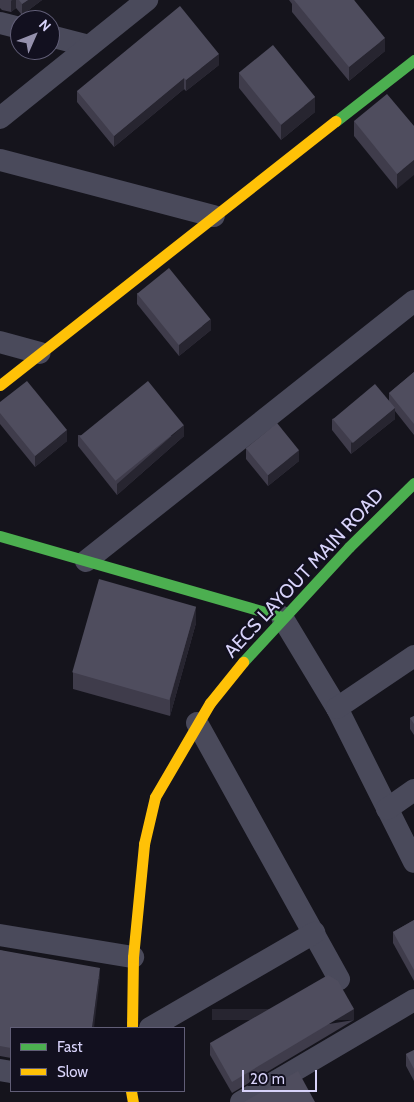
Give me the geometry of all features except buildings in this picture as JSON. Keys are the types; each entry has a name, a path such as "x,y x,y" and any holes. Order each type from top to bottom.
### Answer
{"street":[{"path":"0,118 147,0"},
{"path":"60,39 89,46"},
{"path":"0,385 414,60"},
{"path":"0,160 214,216"},
{"path":"86,561 414,300"},
{"path":"0,342 40,353"},
{"name":"AECS LAYOUT MAIN ROAD","path":"132,1027 133,958 147,821 171,767 197,723 282,617 414,483"},
{"path":"0,536 282,617 337,708 414,862"},
{"path":"337,708 414,656"},
{"path":"197,723 339,979"},
{"path":"387,808 414,790"},
{"path":"152,1027 314,933"},
{"path":"0,935 133,958"},
{"path":"241,1102 414,1000"}],"traffic: fast":[{"path":"336,121 414,60"},
{"path":"243,662 349,547 414,483"},
{"path":"0,536 282,617"}],"traffic: slow":[{"path":"0,385 336,121"},
{"path":"132,1027 133,957 144,844 155,797 210,703 243,662"},
{"path":"131,1092 133,1102"}]}
